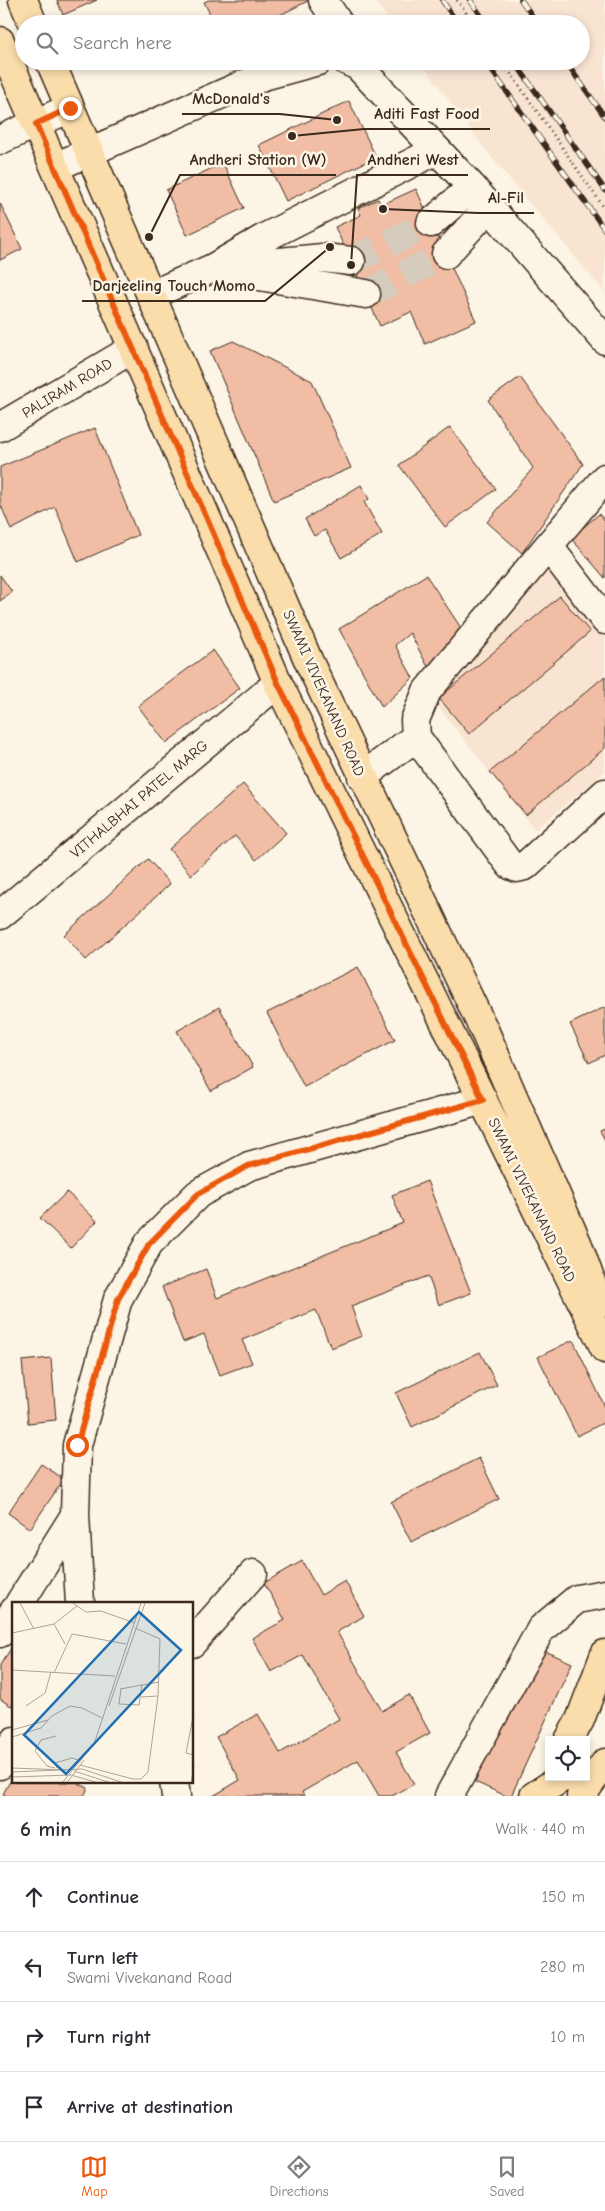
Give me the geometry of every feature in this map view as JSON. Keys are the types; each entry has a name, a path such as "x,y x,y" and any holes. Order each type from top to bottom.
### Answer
{"main road":[{"path":"23,0 29,15"},
{"name":"SWAMI VIVEKANAND ROAD","path":"0,41 278,683 605,1349"},
{"name":"SWAMI VIVEKANAND ROAD","path":"54,70 308,662 485,1032 578,1245 605,1322"},
{"path":"571,1736 580,1720 605,1654"},
{"path":"590,1760 605,1751"},
{"path":"581,1796 605,1763"},
{"path":"538,1790 555,1781"}],"street":[{"path":"323,0 333,15"},
{"path":"54,167 263,76 285,70"},
{"path":"361,70 480,197 605,340"},
{"path":"0,140 70,108"},
{"path":"151,295 214,268 266,237 437,150"},
{"path":"431,223 480,197"},
{"path":"446,254 480,197"},
{"path":"214,268 323,258 351,261"},
{"path":"214,268 366,294"},
{"name":"PALIRAM ROAD","path":"0,427 134,348"},
{"path":"605,478 549,548 427,691 415,720 416,737 510,865 518,868 524,866 605,792"},
{"path":"549,548 605,620"},
{"name":"VITHALBHAI PATEL MARG","path":"0,916 278,683"},
{"path":"362,777 416,737"},
{"path":"80,1602 75,1515 77,1445 118,1299 149,1244 198,1194 248,1166 483,1100"},
{"path":"20,1602 75,1515"},
{"path":"194,1642 253,1574"},
{"path":"449,1796 542,1629 577,1599 605,1594"},
{"path":"0,1633 12,1614"},
{"path":"0,1765 12,1744"}],"path":[{"path":"457,0 468,15"},
{"path":"508,70 605,209"}],"shaded area":[{"path":"374,0 605,0 605,293 487,152 427,70 590,70 590,15 385,15"},
{"path":"548,565 605,636 605,772 535,830 432,699"}],"building":[{"path":"57,0 97,0 63,15"},
{"path":"209,0 310,0 280,15 210,15 204,2"},
{"path":"349,101 376,157 286,201 259,145"},
{"path":"223,163 244,208 187,235 166,190"},
{"path":"416,189 476,321 425,344 411,312 380,326 335,227 361,215 358,208 378,199 381,205"},
{"path":"0,203 22,249 0,260"},
{"path":"233,341 312,381 351,468 274,501 210,351"},
{"path":"520,377 583,464 522,553 487,522 533,468 488,400"},
{"path":"450,427 496,489 445,527 399,465"},
{"path":"95,428 138,535 78,562 55,507 11,530 0,503 0,467"},
{"path":"361,485 369,499 364,502 382,534 341,558 325,530 314,536 305,519"},
{"path":"599,514 605,521 605,578 571,538"},
{"path":"0,575 12,592 0,601"},
{"path":"426,575 463,631 428,667 410,633 395,645 413,678 382,707 339,629"},
{"path":"560,596 590,632 469,734 439,698"},
{"path":"213,650 240,688 166,743 138,706"},
{"path":"605,676 605,748 526,815 490,772"},
{"path":"243,784 286,833 256,860 235,836 191,875 169,849"},
{"path":"148,859 170,884 86,960 64,935"},
{"path":"358,967 395,1040 304,1087 267,1013"},
{"path":"219,1007 253,1067 211,1091 177,1031"},
{"path":"605,1007 605,1055 589,1063 570,1024"},
{"path":"605,1129 605,1140 600,1131"},
{"path":"427,1181 471,1293 439,1305 428,1276 351,1306 362,1336 331,1348 316,1310 242,1340 252,1363 220,1375 204,1334 183,1342 162,1287 206,1269 217,1298 403,1223 392,1195"},
{"path":"67,1192 97,1221 71,1248 40,1218"},
{"path":"573,1340 605,1407 605,1422 577,1436 538,1357"},
{"path":"480,1352 497,1385 412,1427 396,1393"},
{"path":"51,1358 56,1420 28,1423 22,1361"},
{"path":"479,1458 499,1499 411,1542 391,1502"},
{"path":"41,1464 64,1479 30,1529 8,1513"},
{"path":"302,1561 321,1595 345,1581 364,1616 337,1632 382,1711 409,1695 430,1733 396,1752 414,1784 392,1796 379,1796 358,1760 302,1792 304,1796 213,1796 240,1780 216,1737 258,1714 280,1753 339,1719 303,1655 271,1672 252,1638 285,1620 264,1583"},
{"path":"12,1647 11,1706 0,1699 0,1665"},
{"path":"536,1647 572,1663 511,1796 506,1796 475,1782"},
{"path":"12,1778 12,1784 80,1784 88,1788 84,1796 7,1796 3,1794"}],"tunnel":[{"path":"351,261 431,223"},
{"path":"366,294 446,254"}],"railway":[{"path":"442,0 452,15"},
{"path":"470,0 481,15"},
{"path":"521,0 532,15"},
{"path":"491,70 605,230"},
{"path":"520,70 605,190"},
{"path":"571,70 605,117"}],"place":[{"name":"McDonald's","path":"337,120"},
{"name":"Aditi Fast Food","path":"292,136"},
{"name":"Al-Fil","path":"383,209"},
{"name":"Andheri Station (W)","path":"149,237"},
{"name":"Darjeeling Touch Momo","path":"330,247"},
{"name":"Andheri West","path":"351,265"}],"route":[{"path":"70,108 36,124 278,683 483,1100 248,1166 198,1194 149,1244 118,1299 77,1445"}]}
